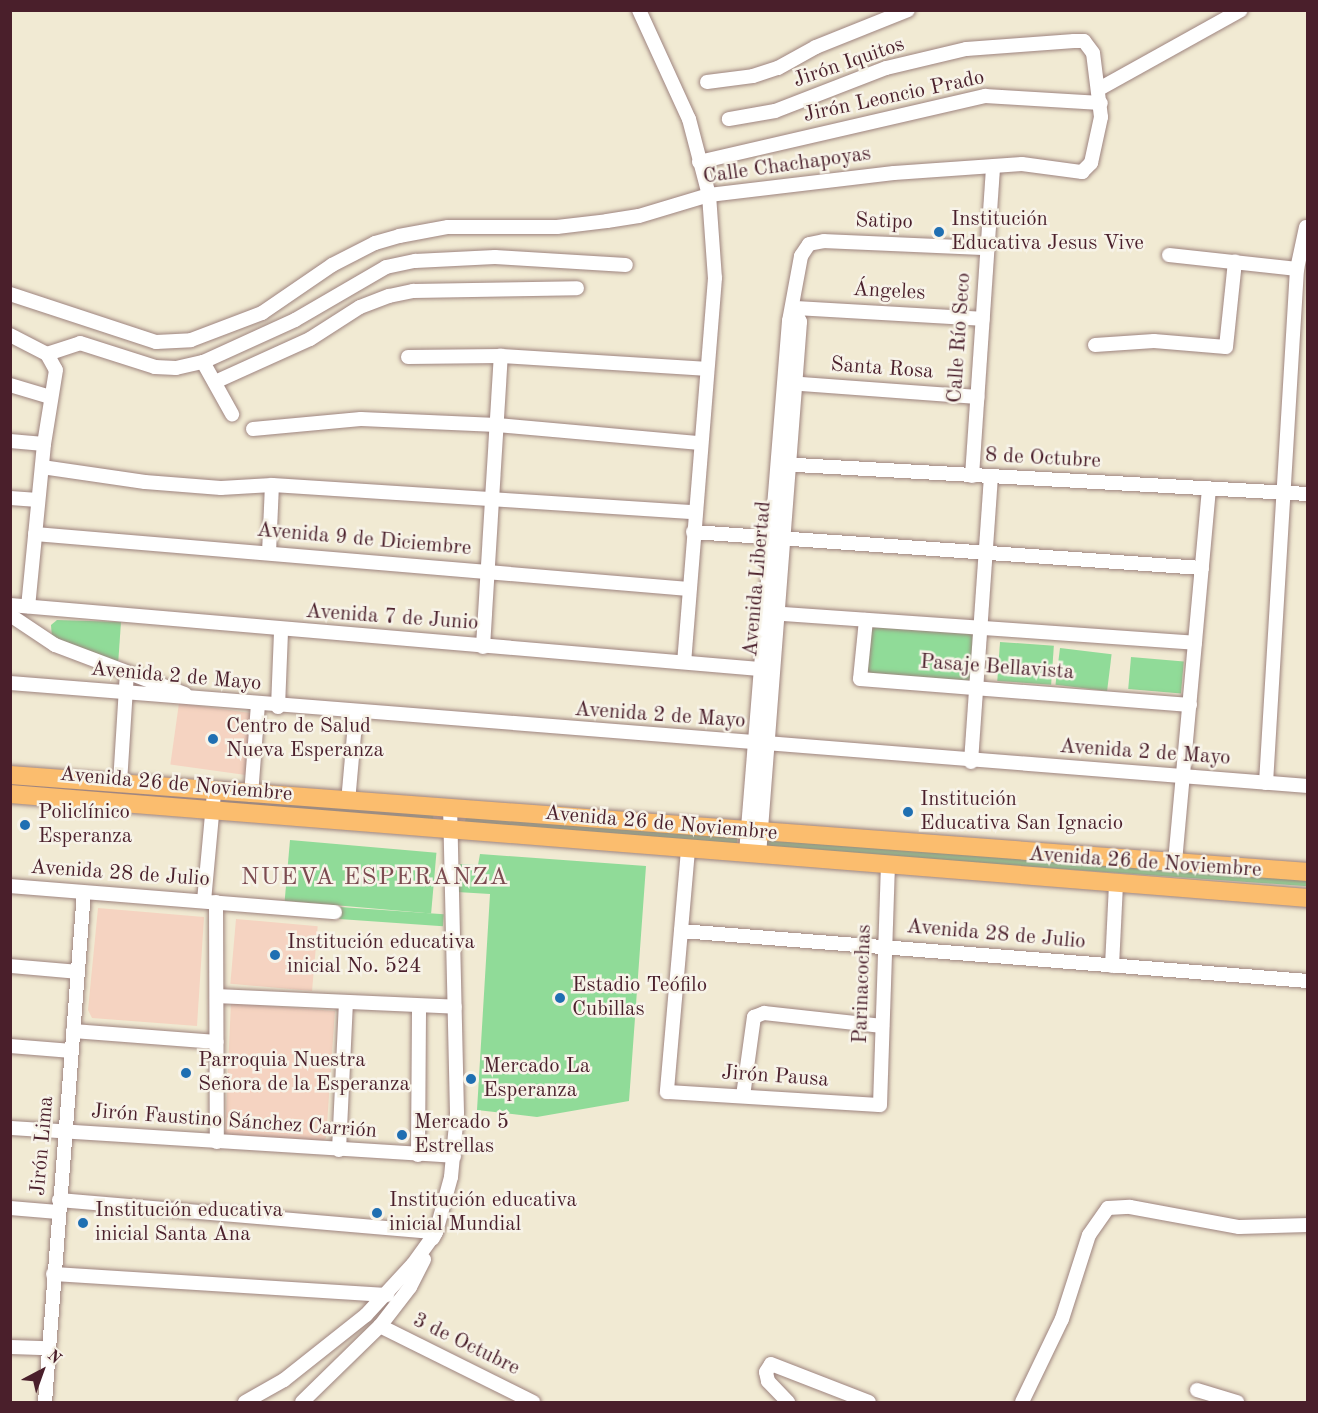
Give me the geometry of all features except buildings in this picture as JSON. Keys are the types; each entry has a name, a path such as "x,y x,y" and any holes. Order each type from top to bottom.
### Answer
{"main road":[{"name":"Avenida 26 de Noviembre","path":"10,775 120,783 213,802 251,795 1308,872"},
{"name":"Avenida 26 de Noviembre","path":"10,794 213,802 451,830 1308,898"}],"street":[{"path":"639,10 679,90 709,195 715,278 684,662"},
{"path":"707,82 753,76 778,68 816,47 908,10"},
{"path":"1100,96 1241,10"},
{"name":"Jirón Iquitos","path":"729,118 775,111 886,68 966,49 1074,41 1090,44 1100,96"},
{"name":"Jirón Leoncio Prado","path":"699,162 986,96 1100,96"},
{"name":"Calle Chachapoyas","path":"10,294 156,342 192,340 262,313 332,265 375,243 447,227 494,225 557,227 607,221 639,216 709,195 894,173 1022,164 1074,172 1087,169 1101,117 1100,96"},
{"name":"Calle Río Seco","path":"972,476 993,167"},
{"path":"1266,783 1282,493 1302,316 1298,269 1306,227"},
{"name":"Satipo","path":"814,242 987,248"},
{"name":"Avenida Libertad","path":"752,854 789,383 800,322 794,308 799,262 803,252 814,242"},
{"path":"1169,255 1298,269"},
{"path":"47,354 80,343 155,367 176,368 203,362 295,320 386,267 415,261 495,256 626,265"},
{"path":"1095,345 1154,341 1226,347 1235,261"},
{"path":"215,382 310,339 360,307 389,296 413,291 577,288"},
{"name":"Ángeles","path":"794,308 983,319"},
{"path":"10,335 47,354 56,370 44,444 27,606"},
{"path":"408,357 501,357 706,369"},
{"path":"483,646 501,357"},
{"path":"203,362 232,414"},
{"name":"Santa Rosa","path":"789,383 977,397"},
{"path":"10,385 50,397"},
{"path":"253,429 361,419 497,425 700,443"},
{"path":"10,441 44,444"},
{"name":"8 de Octubre","path":"783,464 1308,494"},
{"path":"42,467 156,483 221,488 272,486 695,512"},
{"path":"971,762 991,477"},
{"path":"269,553 272,486"},
{"path":"1175,862 1209,489"},
{"path":"10,498 38,500"},
{"path":"693,532 986,555 1202,568"},
{"name":"Avenida 9 de Diciembre","path":"35,534 689,589"},
{"name":"Avenida 7 de Junio","path":"10,605 281,631 765,669"},
{"path":"770,613 1195,643"},
{"path":"10,615 55,645 204,701"},
{"name":"Pasaje Bellavista","path":"866,620 860,679 1190,705"},
{"path":"278,707 281,631"},
{"path":"120,783 127,673"},
{"name":"Avenida 2 de Mayo","path":"10,684 971,762 1308,786"},
{"path":"251,795 258,705"},
{"path":"348,802 356,713"},
{"path":"213,802 210,902 216,996 217,1142"},
{"path":"302,1402 380,1326 410,1287 436,1232 454,1156 455,1007 450,810"},
{"path":"681,931 688,850"},
{"name":"Parinacochas","path":"880,1105 888,866"},
{"path":"1112,966 1116,884"},
{"name":"Avenida 28 de Julio","path":"10,886 334,912"},
{"name":"Jirón Lima","path":"45,1402 84,892"},
{"name":"Avenida 28 de Julio","path":"681,931 1308,981"},
{"name":"Jirón Pausa","path":"681,931 667,1092 880,1105"},
{"path":"10,966 78,972"},
{"path":"216,996 455,1007"},
{"path":"339,1149 346,1002"},
{"path":"418,1006 418,1155"},
{"path":"743,1095 754,1017 764,1013 882,1026"},
{"path":"73,1031 217,1042"},
{"path":"10,1046 72,1051"},
{"name":"Jirón Faustino Sánchez Carrión","path":"10,1128 454,1156"},
{"path":"10,1208 59,1206 436,1232"},
{"path":"1022,1402 1062,1319 1089,1235 1108,1208 1130,1207 1239,1227 1308,1225"},
{"path":"245,1402 325,1350 387,1295 436,1232"},
{"path":"53,1274 387,1295"},
{"name":"3 de Octubre","path":"380,1326 533,1402"},
{"path":"10,1347 48,1348"},
{"path":"788,1402 768,1382 766,1372 771,1364 868,1402"},
{"path":"1197,1390 1237,1402"}],"shaded area":[{"name":"Centro de Salud Nueva Esperanza","path":"179,703 254,714 246,775 170,764"},
{"path":"98,908 204,917 197,1026 92,1018 88,1010"},
{"name":"Institución educativa inicial No. 524","path":"236,919 318,926 312,991 230,984"},
{"path":"231,1003 335,1011 326,1138 321,1143 225,1134"}],"green space":[{"path":"57,620 121,622 118,665 52,638 51,625"},
{"path":"869,626 978,634 974,681 866,674"},
{"path":"1000,642 1054,646 1051,685 997,681"},
{"path":"1060,648 1112,654 1107,691 1055,685"},
{"path":"1131,657 1184,662 1181,693 1128,689"},
{"path":"223,799 433,814 433,820 223,805"},
{"path":"466,817 737,838 737,844 465,822"},
{"path":"290,840 436,853 431,914 285,901"},
{"path":"761,840 1308,878 1307,886 760,848"},
{"name":"Estadio Teófilo Cubillas","path":"480,854 646,866 629,1101 537,1117 477,1110 490,894 457,892 459,864 478,865"},
{"path":"340,907 444,914 443,926 339,919"}],"place":[{"name":"Institución Educativa Jesus Vive","path":"939,232"},
{"name":"Centro de Salud Nueva Esperanza","path":"213,739"},
{"name":"Institución Educativa San Ignacio","path":"908,812"},
{"name":"Policlínico Esperanza","path":"25,825"},
{"name":"Institución educativa inicial No. 524","path":"275,955"},
{"name":"Estadio Teófilo Cubillas","path":"560,998"},
{"name":"Parroquia Nuestra Señora de la Esperanza","path":"186,1073"},
{"name":"Mercado La Esperanza","path":"471,1079"},
{"name":"Mercado 5 Estrellas","path":"402,1135"},
{"name":"Institución educativa inicial Mundial","path":"377,1213"},
{"name":"Institución educativa inicial Santa Ana","path":"83,1223"}],"district":[{"name":"NUEVA ESPERANZA","path":"375,879"}]}
